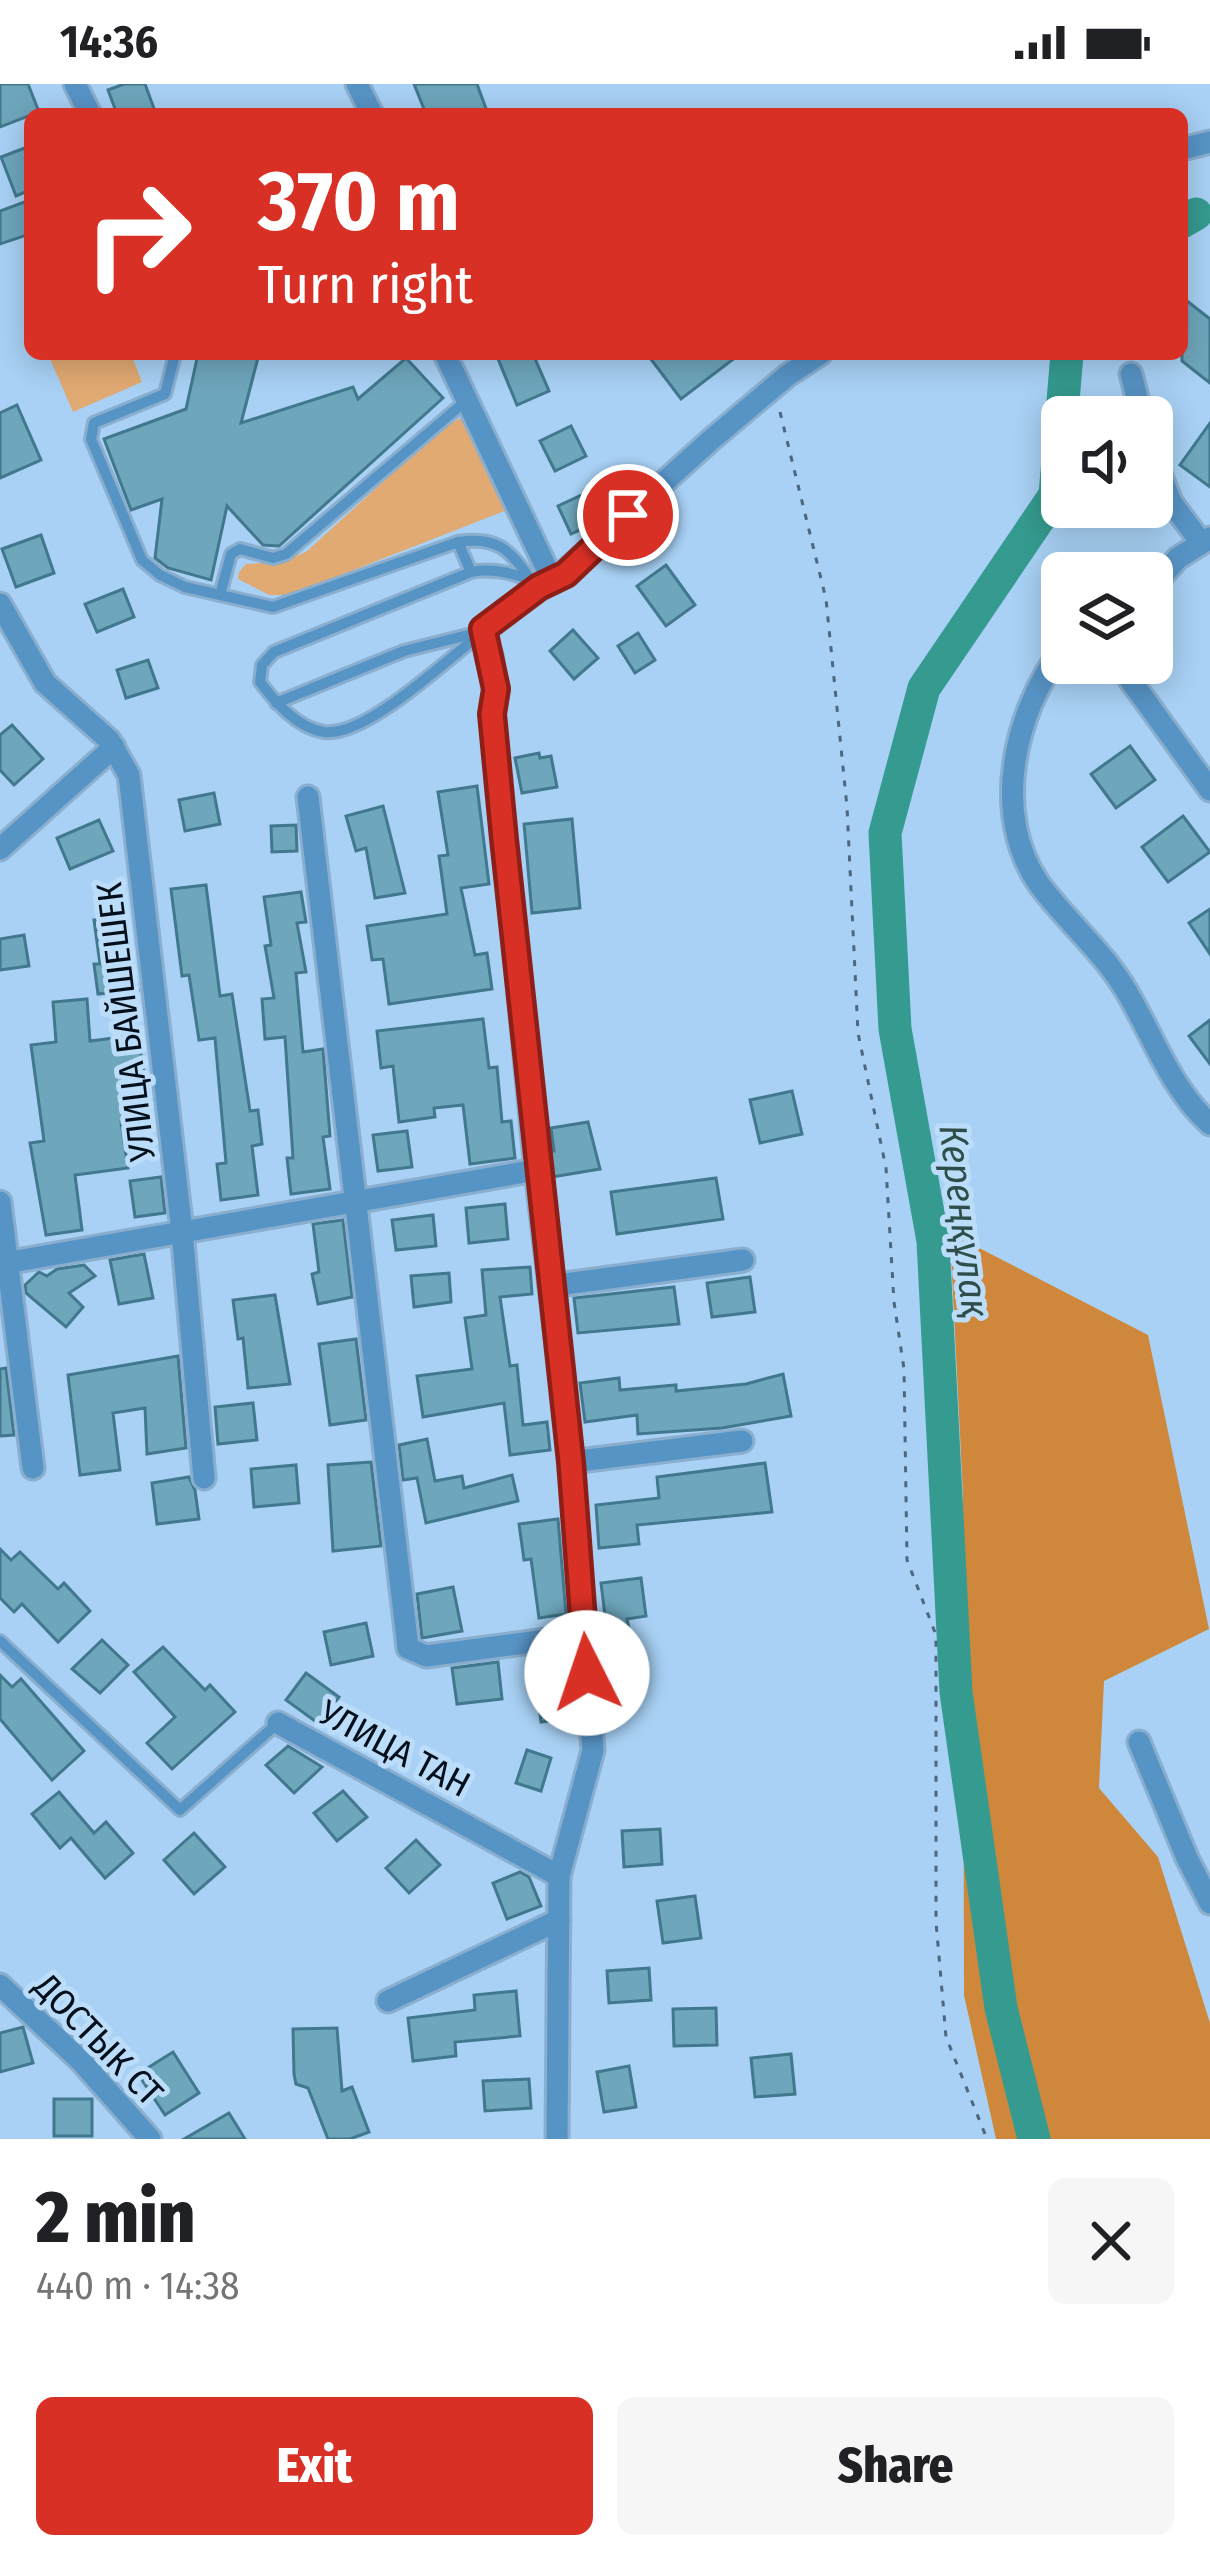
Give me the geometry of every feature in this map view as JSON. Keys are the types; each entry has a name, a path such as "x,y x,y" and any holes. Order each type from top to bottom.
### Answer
{"street":[{"path":"448,360 541,583 812,360"},
{"path":"1131,374 1137,396"},
{"path":"1173,504 1205,539 1173,567"},
{"name":"УЛИЦА БАЙШЕШЕК","path":"0,604 45,682 114,747 129,775 182,1231 204,1478"},
{"path":"491,655 496,689 492,714 536,1170 571,1462 592,1750 559,1876 557,2139"},
{"path":"1043,684 1028,711 1015,763 1015,828 1022,854 1037,881 1125,989 1170,1073 1210,1124"},
{"path":"1133,684 1210,790"},
{"path":"0,849 114,747"},
{"path":"308,796 408,1648 426,1656 584,1635"},
{"path":"3,1263 536,1170"},
{"path":"0,1202 3,1263 33,1468"},
{"path":"550,1286 742,1260"},
{"path":"571,1462 742,1442"},
{"name":"УЛИЦА ТАН","path":"278,1724 559,1876"},
{"path":"1139,1742 1210,1903"},
{"path":"388,2001 559,1920"},
{"name":"ДОСТЫК СТ","path":"0,1985 81,2061 149,2139"}],"lane":[{"path":"174,360 165,394 94,423 91,439 142,560 160,575 184,586 273,607 458,542 494,542 512,550 541,583"},
{"path":"220,595 231,554 240,549 273,558 286,554 467,400"},
{"path":"458,542 471,572"},
{"path":"487,569 541,583 397,700 346,730 322,732 298,721 260,682 262,665 274,652 471,572 487,569"},
{"path":"276,703 404,651 481,631"},
{"path":"481,631 491,655"},
{"name":"УЛИЦА ТАН","path":"0,1641 180,1810 278,1724"}],"path":[{"path":"774,387 826,599 847,807 858,1033 886,1168 894,1302 904,1370 908,1560 936,1635 936,1922 946,2037 987,2139"}],"shaded area":[{"path":"51,360 133,360 142,382 73,412"},
{"path":"461,418 507,510 290,595 269,595 238,579 246,564 279,562 306,552 443,427"},
{"path":"950,1233 1148,1335 1209,1629 1104,1681 1099,1788 1158,1857 1210,2023 1210,2139 996,2139 964,1995 963,1495"}],"building":[{"path":"0,84 28,84 37,108 24,108 24,118 0,127"},
{"path":"145,84 154,108 115,108 108,90"},
{"path":"414,84 477,84 486,108 424,108"},
{"path":"24,148 24,193 16,196 1,157"},
{"path":"24,202 24,236 0,244 0,211"},
{"path":"1188,302 1210,319 1210,383 1182,361 1188,360"},
{"path":"197,360 257,360 241,423 353,387 358,399 404,360 443,398 279,546 263,545 227,506 211,580 168,568 155,558 162,499 131,510 104,439 186,409"},
{"path":"498,360 536,360 549,391 517,405"},
{"path":"652,360 732,360 681,399"},
{"path":"17,405 41,460 0,478 0,413"},
{"path":"1210,423 1210,487 1180,465"},
{"path":"571,426 586,456 555,471 540,441"},
{"path":"599,487 610,510 571,534 558,506"},
{"path":"41,535 54,573 16,587 2,549"},
{"path":"666,565 695,605 666,626 637,586"},
{"path":"123,589 134,617 97,632 85,604"},
{"path":"573,630 598,658 574,679 550,651"},
{"path":"638,633 655,660 635,673 618,646"},
{"path":"148,660 158,688 126,698 117,670"},
{"path":"12,725 43,759 14,785 0,770 0,735"},
{"path":"1130,746 1155,780 1116,808 1091,774"},
{"path":"539,753 540,758 551,756 557,787 522,793 515,758"},
{"path":"477,786 489,884 461,888 475,955 487,953 492,989 389,1004 383,959 372,960 367,926 447,914 439,856 448,855 438,792"},
{"path":"214,793 220,824 185,831 179,800"},
{"path":"383,806 405,893 375,898 366,848 356,851 346,816"},
{"path":"1183,816 1210,852 1168,882 1142,847"},
{"path":"572,819 580,908 532,913 524,824"},
{"path":"99,820 113,851 70,869 57,838"},
{"path":"296,825 297,851 272,852 271,826"},
{"path":"206,885 220,996 232,994 250,1111 258,1110 262,1144 252,1146 258,1195 221,1200 217,1164 226,1163 215,1038 199,1040 189,975 182,976 171,889"},
{"path":"301,892 306,922 297,923 306,972 296,973 303,1052 323,1049 330,1136 323,1137 330,1189 291,1194 285,1037 265,1039 262,999 274,998 265,946 271,945 264,897"},
{"path":"1210,909 1210,954 1189,923"},
{"path":"125,916 138,990 98,994 94,964 100,964 94,920"},
{"path":"24,935 29,966 0,970 0,939"},
{"path":"87,999 90,1041 138,1035 151,1118 121,1122 128,1168 75,1175 82,1230 46,1235 30,1143 44,1141 31,1045 56,1042 53,1002"},
{"path":"483,1019 489,1068 497,1067 502,1122 511,1121 515,1158 470,1164 463,1105 434,1108 435,1117 399,1122 393,1066 381,1068 377,1031"},
{"path":"1210,1020 1210,1064 1189,1036"},
{"path":"792,1091 802,1134 760,1143 750,1100"},
{"path":"588,1122 600,1169 552,1177 551,1128"},
{"path":"407,1131 412,1167 378,1171 373,1135"},
{"path":"161,1177 165,1213 135,1217 130,1181"},
{"path":"716,1178 723,1219 617,1234 611,1192"},
{"path":"505,1204 508,1239 469,1243 466,1208"},
{"path":"433,1215 436,1246 396,1250 392,1220"},
{"path":"343,1220 352,1297 318,1304 312,1274 319,1272 313,1224"},
{"path":"144,1254 153,1298 119,1304 110,1260"},
{"path":"84,1265 95,1276 69,1293 83,1307 66,1327 26,1293 25,1285 39,1272 47,1276 57,1269"},
{"path":"530,1267 532,1294 500,1297 510,1366 517,1365 523,1425 547,1422 550,1450 510,1455 504,1403 423,1417 417,1376 472,1369 465,1318 486,1315 482,1270"},
{"path":"449,1273 451,1302 414,1307 411,1276"},
{"path":"750,1277 755,1312 712,1317 707,1283"},
{"path":"674,1287 679,1324 578,1333 574,1298"},
{"path":"275,1295 290,1384 248,1388 233,1300"},
{"path":"356,1339 366,1420 330,1425 319,1344"},
{"path":"178,1356 186,1448 147,1454 145,1408 113,1413 120,1470 80,1475 68,1375"},
{"path":"6,1368 14,1435 0,1436 0,1369"},
{"path":"783,1374 791,1416 722,1428 638,1434 637,1415 585,1422 580,1383 619,1378 620,1390 676,1385 676,1391 746,1384"},
{"path":"253,1403 257,1440 218,1444 215,1407"},
{"path":"427,1439 435,1481 462,1476 464,1488 512,1475 518,1501 426,1523 417,1478 403,1480 399,1445"},
{"path":"371,1462 381,1546 333,1551 328,1465"},
{"path":"765,1463 772,1512 637,1525 639,1544 599,1548 596,1505 659,1498 657,1477"},
{"path":"296,1465 299,1503 254,1507 251,1469"},
{"path":"189,1477 199,1519 157,1524 152,1483"},
{"path":"558,1519 566,1614 539,1618 531,1559 524,1560 519,1524"},
{"path":"0,1549 11,1560 20,1552 58,1589 64,1583 90,1611 58,1642 22,1604 14,1612 0,1598"},
{"path":"641,1578 646,1616 627,1619 642,1693 608,1701 600,1649 609,1648 601,1583"},
{"path":"453,1587 462,1631 422,1638 417,1594"},
{"path":"366,1623 373,1656 331,1665 324,1632"},
{"path":"102,1640 128,1665 100,1693 72,1669"},
{"path":"163,1647 205,1690 210,1685 235,1712 172,1769 147,1743 175,1717 134,1672"},
{"path":"570,1652 575,1718 541,1722 533,1657"},
{"path":"498,1662 502,1699 457,1704 452,1668"},
{"path":"306,1673 339,1697 319,1724 286,1700"},
{"path":"0,1675 12,1687 21,1679 84,1751 52,1780 0,1719"},
{"path":"288,1746 322,1767 294,1793 266,1765"},
{"path":"527,1750 551,1758 541,1791 516,1783"},
{"path":"343,1791 367,1817 337,1841 314,1813"},
{"path":"59,1792 94,1833 106,1822 133,1853 105,1878 71,1838 60,1848 32,1814"},
{"path":"660,1829 662,1864 624,1867 622,1831"},
{"path":"194,1833 225,1867 194,1894 164,1860"},
{"path":"416,1840 440,1865 409,1893 386,1868"},
{"path":"520,1872 529,1877 541,1906 507,1919 493,1883"},
{"path":"695,1896 701,1938 663,1943 657,1901"},
{"path":"649,1968 651,2000 609,2003 607,1971"},
{"path":"516,1991 520,2036 455,2042 456,2056 413,2061 408,2018 475,2010 474,1995"},
{"path":"716,2008 717,2045 674,2046 673,2009"},
{"path":"23,2027 33,2063 0,2072 0,2033"},
{"path":"337,2028 342,2091 352,2087 369,2132 350,2139 328,2139 308,2088 296,2084 294,2074 293,2029"},
{"path":"173,2052 199,2093 165,2115 138,2074"},
{"path":"791,2054 795,2094 755,2097 751,2058"},
{"path":"629,2066 636,2107 604,2112 597,2072"},
{"path":"529,2079 531,2108 485,2111 483,2081"},
{"path":"54,2099 92,2099 92,2136 54,2136"},
{"path":"229,2113 245,2139 184,2139"}],"waterway":[{"name":"Кереңқұлақ","path":"1188,219 1196,214"},
{"name":"Кереңқұлақ","path":"1034,2139 1001,2008 956,1692 933,1241 895,1029 885,833 924,688 1055,495 1066,360"}],"route":[{"path":"587,1673 571,1462 536,1170 492,714 496,689 483,629 539,587 566,574 628,515"}]}
